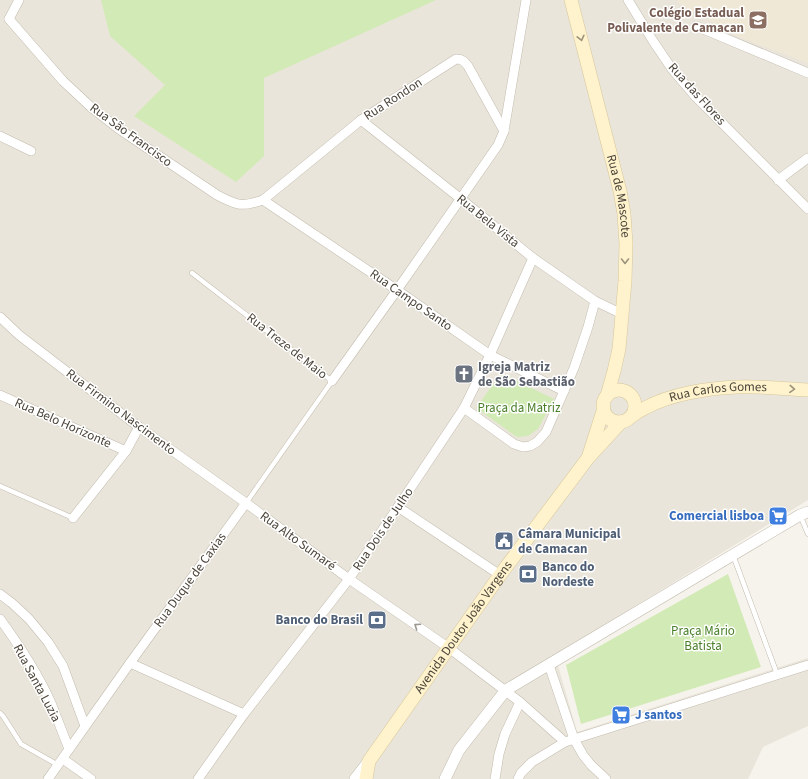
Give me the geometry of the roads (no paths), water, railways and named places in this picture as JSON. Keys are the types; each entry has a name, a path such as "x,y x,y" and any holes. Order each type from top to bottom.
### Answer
{"main road":[{"name":"Rua de Mascote","path":"571,0 618,183 624,214 626,244 622,314 614,371 605,402"},
{"name":"Rua Carlos Gomes","path":"627,419 645,408 664,400 712,389 738,387 808,390"},
{"path":"623,390 629,393 633,398 635,410 627,419 615,421 610,419 606,414 605,402 611,392 623,390"},
{"name":"Avenida Doutor João Vargens","path":"588,458 605,402"},
{"name":"Avenida Doutor João Vargens","path":"369,761 500,575 588,458 627,419"},
{"path":"366,779 369,761"}],"street":[{"path":"5,20 19,0"},
{"name":"Rua Treze de Maio","path":"332,381 498,145 504,131 526,0"},
{"name":"Rua das Flores","path":"628,0 672,69 696,96 808,209"},
{"name":"Rua São Francisco","path":"5,20 92,108 119,129 229,202 241,205 263,200"},
{"path":"696,26 808,73"},
{"name":"Rua Rondon","path":"263,200 361,120 456,59 461,59 468,66 504,131"},
{"name":"Rua Bela Vista","path":"361,120 461,198 533,258 594,301 622,314"},
{"path":"0,136 31,151"},
{"path":"778,180 808,158"},
{"name":"Rua Campo Santo","path":"263,200 397,290 490,355 564,391"},
{"name":"Rua Dois de Julho","path":"198,779 244,714 349,579 464,408 490,355 533,258"},
{"path":"464,408 514,444 523,447 530,446 538,442 546,432 574,368 588,327 594,301"},
{"name":"Rua Firmino Nascimento","path":"0,317 18,335 139,427 246,503"},
{"name":"Rua Belo Horizonte","path":"0,396 126,451"},
{"path":"73,518 126,451 139,427"},
{"name":"Rua Alto Sumaré","path":"246,503 349,579 449,648 520,702"},
{"name":"Rua Duque de Caxias","path":"48,779 246,503"},
{"path":"398,507 500,575"},
{"path":"445,779 459,750 506,690 804,513"},
{"name":"Rua Santa Luzia","path":"0,594 29,619 48,642 63,666 85,726"},
{"name":"Rua Santa Luzia","path":"0,619 18,644 31,666 50,702 69,749"},
{"path":"130,663 244,714"},
{"path":"549,665 570,741"},
{"path":"518,779 521,773 532,762 570,741 808,665"},
{"path":"495,779 499,754 505,734 520,702 570,741 591,765 606,779"},
{"name":"Avenida Doutor João Vargens","path":"355,779 369,761"},
{"path":"60,762 91,779"}],"lane":[{"name":"Rua Treze de Maio","path":"192,273 332,381"},
{"name":"Rua Duque de Caxias","path":"246,503 332,381"},
{"path":"0,486 73,518"},
{"path":"804,513 808,534"},
{"path":"733,555 777,674"},
{"path":"0,714 21,744 60,762"}],"place":[{"name":"Colégio Estadual Polivalente de Camacan","path":"758,20"},
{"name":"Igreja Matriz de São Sebastião","path":"464,374"},
{"name":"Comercial lisboa","path":"778,516"},
{"name":"Câmara Municipal de Camacan","path":"504,541"},
{"name":"Banco do Nordeste","path":"528,574"},
{"name":"Banco do Brasil","path":"377,620"},
{"name":"J santos","path":"621,715"}],"park label":[{"name":"Praça da Matriz","path":"519,408"},
{"name":"Praça Mário Batista","path":"703,638"}]}
